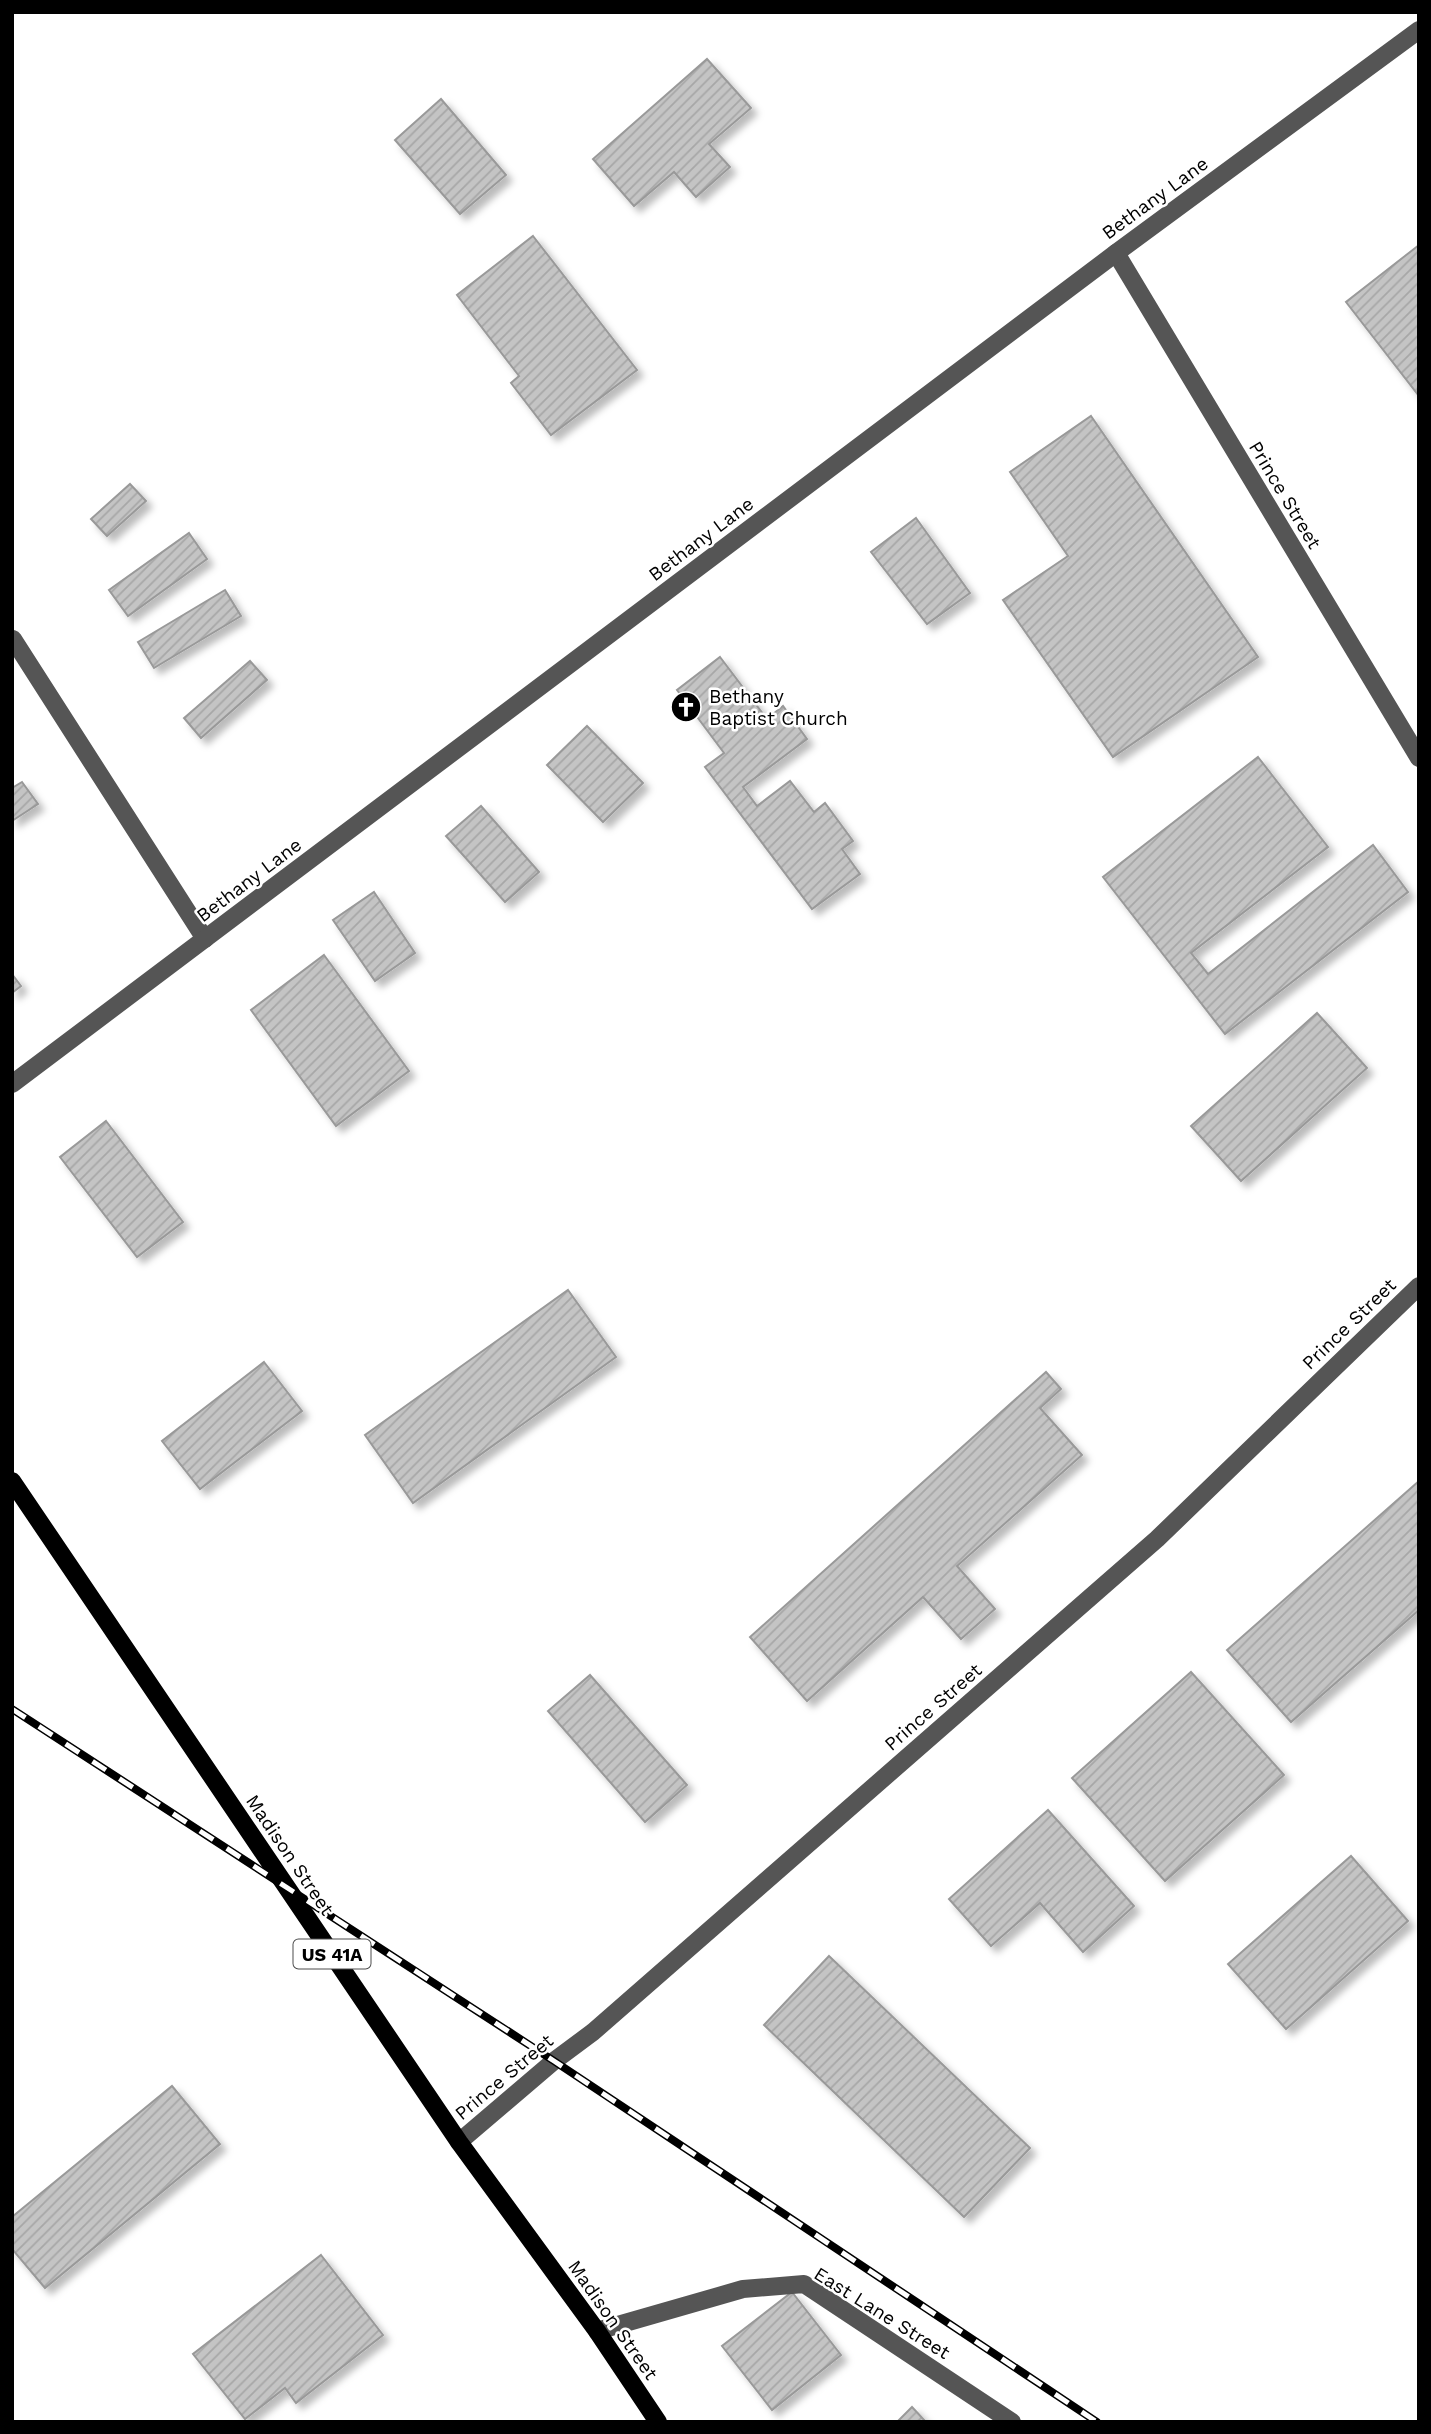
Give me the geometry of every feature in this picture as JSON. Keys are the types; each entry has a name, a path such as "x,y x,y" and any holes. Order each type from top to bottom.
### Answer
{"main road":[{"name":"Madison Street","path":"12,1481 459,2142 597,2331 658,2422"}],"street":[{"name":"Bethany Lane","path":"12,1084 1116,253 1419,30"},
{"name":"Prince Street","path":"1116,253 1419,758"},
{"path":"13,639 205,939"},
{"name":"Prince Street","path":"459,2142 554,2061 593,2032 1157,1539 1419,1286"},
{"name":"East Lane Street","path":"597,2331 743,2289 804,2284 1012,2422"}],"building":[{"path":"707,59 751,108 709,144 730,167 696,197 674,172 634,206 593,159"},
{"path":"441,99 506,175 460,214 395,140"},
{"path":"533,236 637,370 551,435 511,383 519,376 457,295"},
{"path":"1419,245 1419,396 1346,302"},
{"path":"1091,416 1258,657 1113,757 1003,600 1068,556 1010,472"},
{"path":"130,484 146,501 107,536 91,519"},
{"path":"916,518 970,593 927,624 871,552"},
{"path":"189,533 207,559 128,616 109,590"},
{"path":"225,590 241,616 154,668 138,642"},
{"path":"720,657 767,719 783,706 807,739 743,787 757,806 790,781 814,812 825,803 853,841 842,849 860,874 812,909 705,767 724,753 677,690"},
{"path":"250,661 267,680 201,738 184,718"},
{"path":"587,726 643,783 603,822 547,765"},
{"path":"1258,757 1328,847 1191,953 1208,974 1373,845 1408,892 1225,1034 1103,877"},
{"path":"22,782 38,804 12,821 12,788"},
{"path":"481,806 539,872 505,902 446,836"},
{"path":"374,892 415,953 375,981 333,920"},
{"path":"324,955 409,1071 336,1126 251,1010"},
{"path":"12,974 21,986 12,993"},
{"path":"1317,1013 1367,1068 1241,1181 1191,1126"},
{"path":"106,1121 183,1222 137,1257 60,1157"},
{"path":"568,1290 616,1357 413,1503 365,1435"},
{"path":"264,1362 302,1411 200,1489 162,1441"},
{"path":"1046,1372 1061,1389 1040,1408 1082,1455 957,1566 995,1609 961,1639 923,1597 807,1701 750,1637"},
{"path":"1419,1481 1419,1610 1291,1722 1227,1650"},
{"path":"1191,1672 1284,1775 1165,1881 1072,1778"},
{"path":"590,1675 687,1785 645,1822 548,1711"},
{"path":"1048,1810 1134,1906 1083,1952 1040,1903 991,1946 949,1899"},
{"path":"1351,1856 1408,1921 1286,2029 1228,1964"},
{"path":"829,1956 1030,2148 964,2217 764,2025"},
{"path":"172,2086 220,2144 45,2288 12,2249 12,2217"},
{"path":"321,2255 383,2335 296,2403 285,2388 245,2419 193,2354"},
{"path":"792,2292 841,2355 772,2410 722,2346"},
{"path":"912,2407 926,2422 897,2422"}],"railway":[{"path":"12,1709 554,2061 1097,2422"}],"place":[{"name":"Bethany Baptist Church","path":"686,707"}]}
